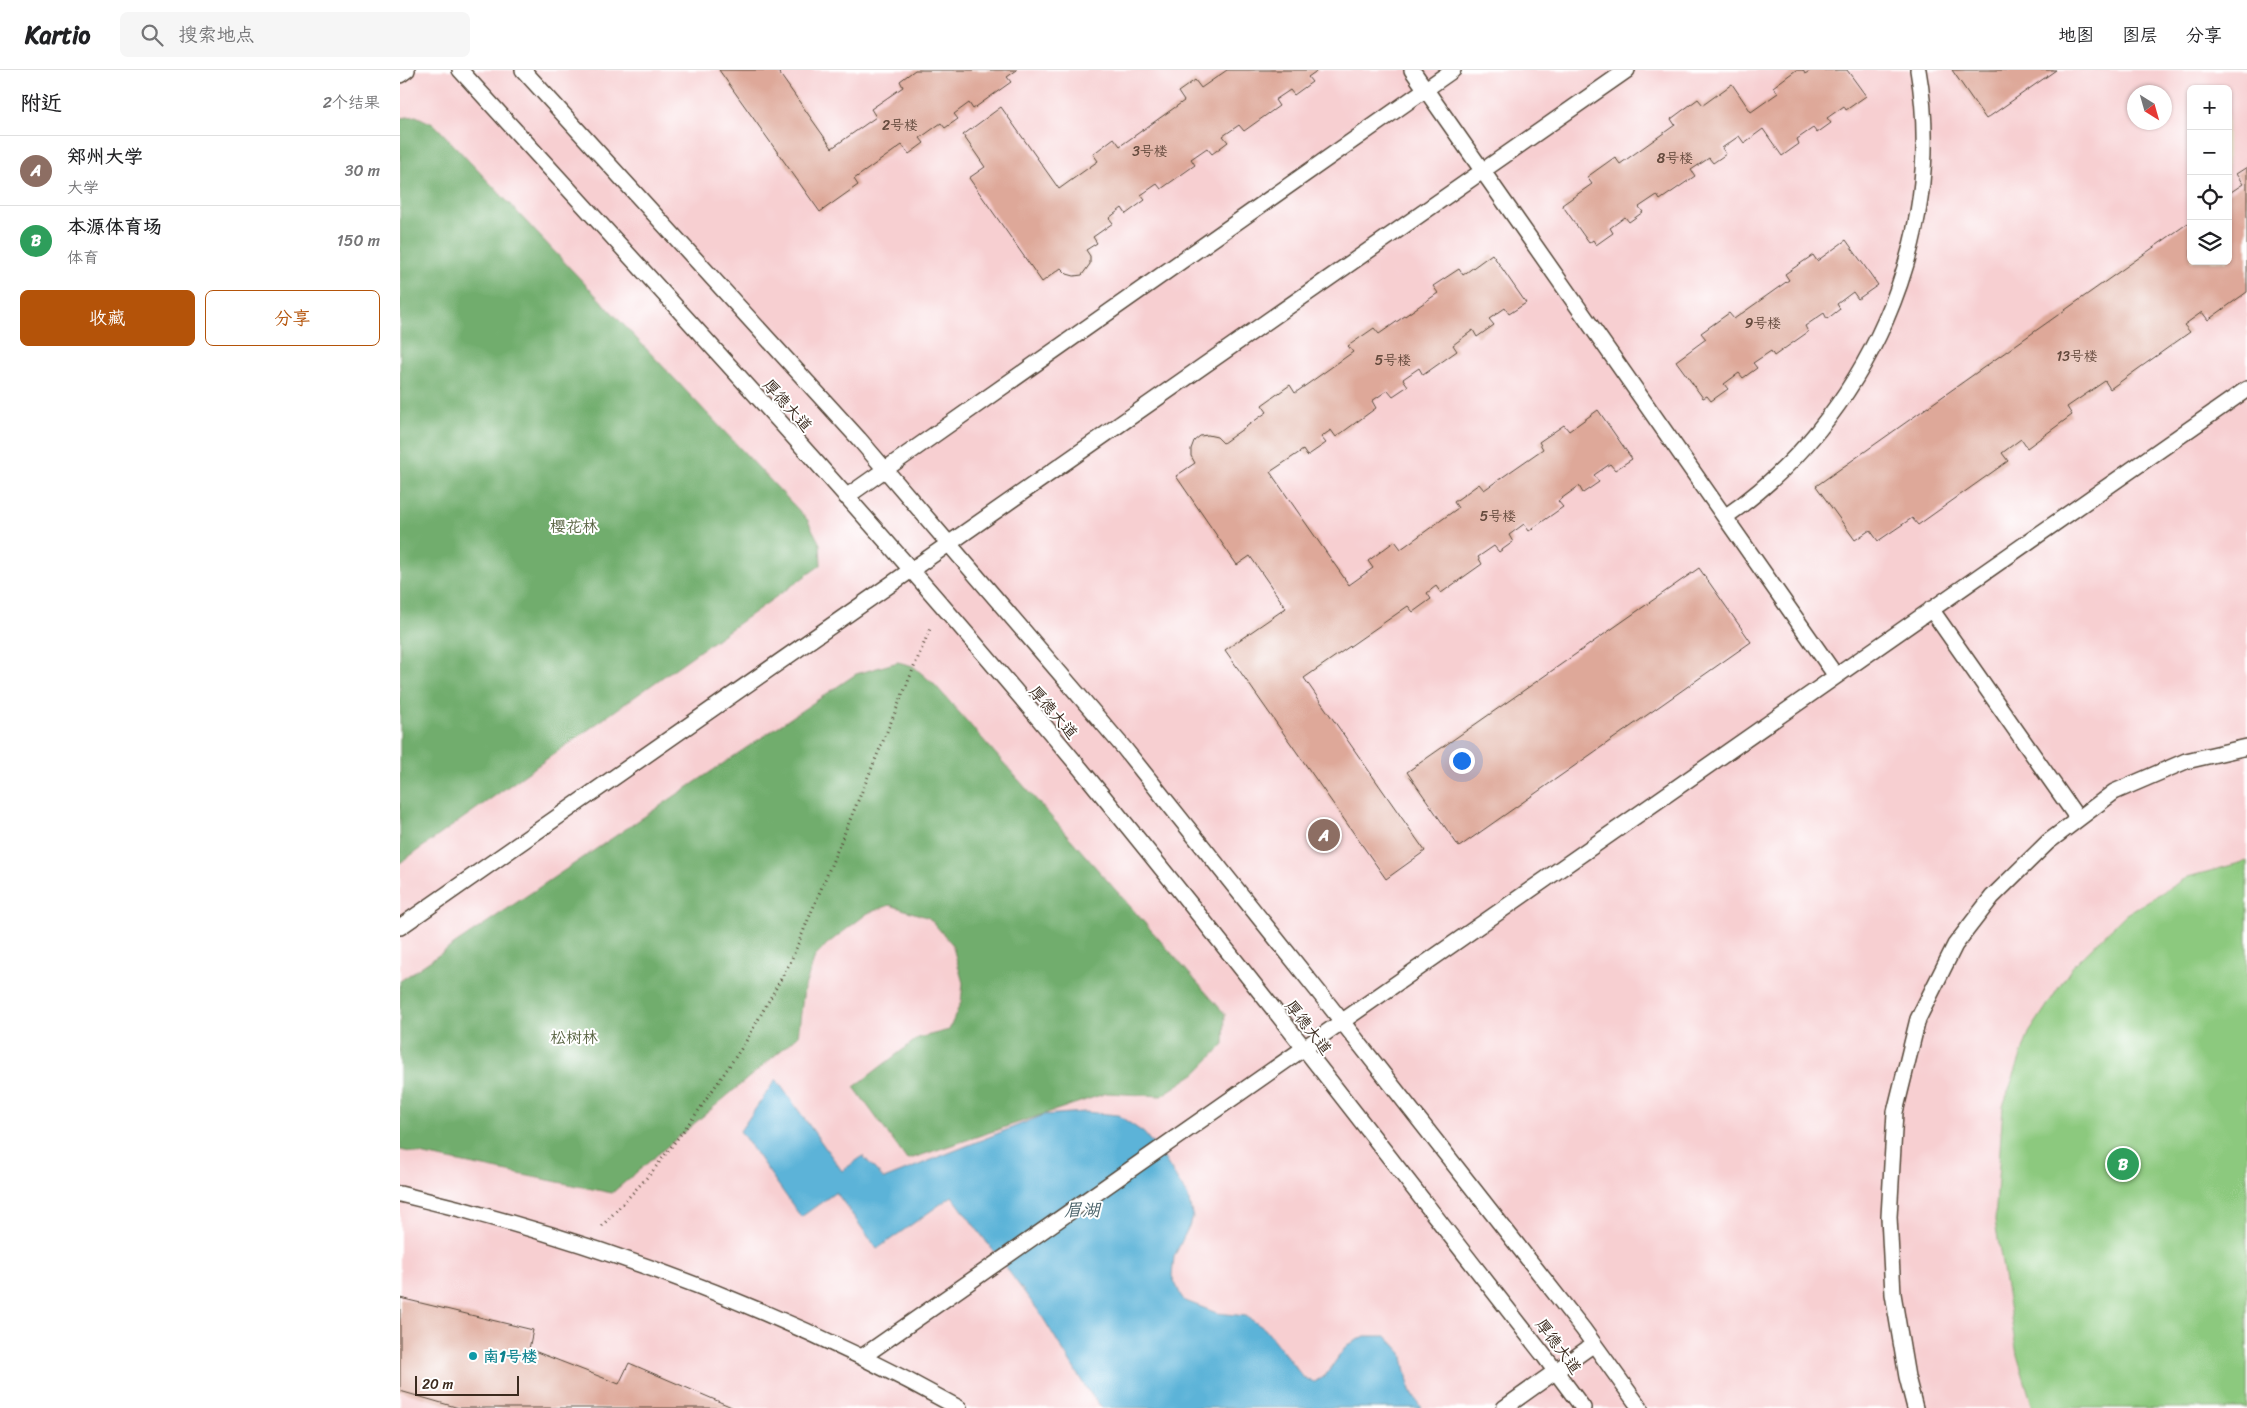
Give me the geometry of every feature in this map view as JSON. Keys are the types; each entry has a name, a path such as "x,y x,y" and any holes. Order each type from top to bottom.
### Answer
{"lane":[{"path":"400,75 408,70"},
{"name":"厚德大道","path":"460,70 846,497 1088,778 1304,1048 1583,1408"},
{"name":"厚德大道","path":"523,70 885,470 1124,748 1342,1021 1594,1344 1640,1408"},
{"path":"1412,70 1836,676"},
{"path":"846,497 1453,70"},
{"path":"400,926 1627,70"},
{"path":"1725,517 1776,476 1812,439 1870,355 1890,312 1905,267 1916,221 1922,174 1924,127 1918,70"},
{"path":"862,1357 2247,389"},
{"path":"1932,609 2078,819"},
{"path":"1916,1408 1907,1377 1893,1294 1889,1217 1895,1112 1918,1019 1955,945 1992,897 2048,842 2114,792 2186,761 2247,747"},
{"path":"400,1194 464,1209 584,1245 652,1267 741,1301 862,1357 959,1408"},
{"path":"1504,1408 1594,1344"}],"path":[{"path":"584,1245 652,1172 745,1043 790,963 940,606"}],"shaded area":[{"path":"400,70 2247,70 2247,1408 400,1408"}],"green space":[{"name":"樱花林","path":"416,116 435,125 807,519 820,544 821,565 400,863 400,118"},
{"name":"松树林","path":"898,662 913,666 935,685 1225,1014 1224,1044 1196,1073 1161,1096 1107,1093 907,1160 854,1087 918,1038 949,1030 961,1002 963,983 952,944 929,918 890,905 868,913 827,944 815,957 804,989 798,1036 612,1193 400,1150 400,981 856,674"},
{"path":"2247,861 2247,1408 2033,1408 2017,1355 1995,1221 2003,1106 2029,1033 2073,966 2126,914 2188,877"}],"water":[{"name":"眉湖","path":"776,1079 842,1171 863,1156 884,1179 1044,1115 1085,1112 1118,1115 1144,1133 1162,1155 1188,1197 1193,1218 1174,1257 1172,1276 1183,1300 1217,1313 1246,1316 1265,1329 1303,1377 1314,1382 1325,1376 1347,1345 1365,1336 1386,1336 1402,1353 1410,1390 1421,1408 1102,1408 1086,1388 1040,1313 952,1196 877,1249 836,1192 801,1217 740,1131"}],"building":[{"path":"719,70 777,70 832,148 876,117 871,109 903,87 900,81 915,70 1017,70 1007,77 1011,82 973,109 969,103 954,114 958,119 945,128 941,123 920,138 924,143 909,154 902,145 854,179 858,185 820,212"},
{"path":"1227,70 1318,70 1308,77 1312,82 1294,95 1290,90 1275,100 1279,106 1244,131 1239,125 1223,136 1228,142 1212,154 1207,148 1191,159 1195,165 1161,189 1157,184 1141,195 1145,200 1126,214 1122,208 1109,218 1113,223 1093,237 1097,243 1086,250 1090,256 1090,264 1082,275 1074,276 1067,274 1061,268 1042,282 969,178 985,167 963,135 1001,107 1059,189 1098,161 1093,154 1114,138 1120,146 1184,101 1178,92 1195,80 1201,88"},
{"path":"1796,70 1803,70 1805,74 1811,70 1847,70 1866,96 1846,110 1844,106 1827,118 1831,123 1817,133 1813,128 1797,139 1799,144 1782,156 1763,129 1744,143 1739,136 1722,148 1726,154 1713,163 1709,158 1691,170 1695,176 1660,200 1657,195 1639,207 1643,212 1629,222 1625,217 1610,228 1613,233 1596,245 1593,240 1589,243 1562,205 1592,184 1587,177 1615,157 1620,164 1675,125 1671,119 1698,99 1703,105 1732,84 1751,112 1778,93 1773,87"},
{"path":"1952,70 2056,70 1986,119"},
{"path":"2247,167 2247,292 2208,320 2202,312 2184,325 2190,332 2110,389 2105,381 2067,407 2072,415 2027,448 2021,439 2002,453 2008,461 1918,525 1912,518 1878,541 1870,530 1855,540 1816,486 2187,224 2187,265 2232,265 2232,191 2243,184 2236,174"},
{"path":"1846,240 1878,285 1858,299 1853,292 1837,304 1840,309 1827,319 1824,313 1805,326 1808,332 1774,356 1771,351 1753,363 1757,368 1743,378 1739,373 1724,384 1728,389 1711,401 1707,396 1703,398 1676,361 1706,339 1701,333 1729,313 1734,319 1789,280 1785,274 1813,255 1817,261"},
{"path":"1492,254 1526,303 1509,314 1505,308 1489,319 1494,325 1477,337 1473,330 1453,345 1457,351 1423,375 1419,368 1403,379 1408,386 1393,396 1388,390 1372,401 1376,408 1336,437 1331,430 1321,437 1326,443 1307,456 1303,450 1270,472 1349,585 1373,568 1368,561 1395,541 1401,549 1458,508 1454,502 1479,484 1484,490 1543,449 1539,442 1564,425 1569,431 1598,410 1632,459 1615,470 1610,464 1594,475 1599,482 1583,493 1579,486 1558,501 1563,507 1529,531 1524,524 1509,535 1513,542 1499,552 1494,546 1478,557 1482,564 1441,593 1436,586 1427,593 1431,599 1413,612 1408,606 1304,678 1425,851 1386,879 1225,650 1286,608 1250,556 1237,565 1176,476 1195,463 1191,456 1191,449 1194,441 1200,436 1217,437 1223,443 1267,412 1262,405 1290,385 1295,393 1353,352 1348,346 1374,328 1379,334 1438,293 1433,286 1459,269 1463,275"},
{"path":"1699,568 1751,642 1459,847 1407,772"},
{"name":"南1号楼","path":"400,1298 533,1330 529,1349 619,1384 629,1363 734,1408 459,1408 400,1391"}],"place":[{"name":"郑州大学","path":"1324,835"},
{"name":"本源体育场","path":"2123,1164"},
{"name":"南1号楼","path":"473,1356"}]}
